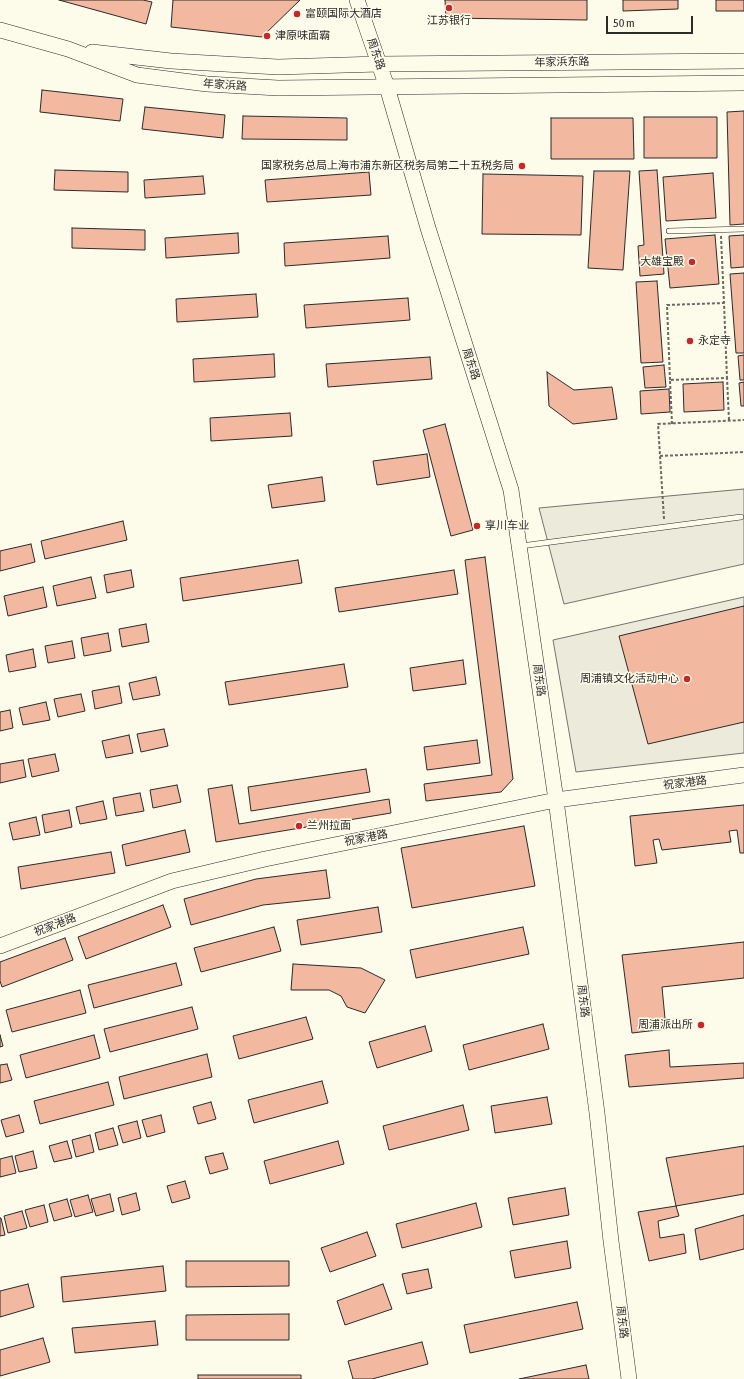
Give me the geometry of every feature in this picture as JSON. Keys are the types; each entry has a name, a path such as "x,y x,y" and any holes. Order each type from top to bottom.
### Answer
{"street":[{"name":"周东路","path":"357,0 387,87 428,228 511,490 556,800 597,1112 611,1241 629,1379"},
{"name":"年家浜路","path":"0,30 68,49 137,75 207,84 278,88 387,87"},
{"name":"年家浜路","path":"68,49 172,62 278,67 379,64"},
{"name":"年家浜东路","path":"379,64 744,61"},
{"name":"年家浜东路","path":"387,87 744,83"},
{"name":"祝家港路","path":"0,946 172,882 265,859 556,800 744,775"}],"lane":[{"path":"668,231 744,229"},
{"path":"520,546 741,517"}],"path":[{"path":"720,230 729,421"},
{"path":"672,424 667,305 724,303"},
{"path":"670,380 727,378"},
{"path":"664,527 658,424 744,420"},
{"path":"660,456 744,452"}],"shaded area":[{"path":"744,489 744,564 564,604 539,508"},
{"name":"周浦镇文化活动中心","path":"744,597 744,753 576,772 553,640"}],"building":[{"path":"59,0 143,0 152,2 146,24"},
{"path":"173,0 300,0 262,37 171,27"},
{"path":"445,0 587,0 587,20 446,18"},
{"path":"623,0 678,0 678,9 623,11"},
{"path":"716,0 744,0 744,11 716,11"},
{"path":"42,90 123,99 120,121 40,112"},
{"path":"145,107 225,115 223,138 142,129"},
{"path":"744,111 744,224 730,225 727,112"},
{"path":"243,116 347,118 347,140 242,139"},
{"path":"644,117 717,117 717,158 644,158"},
{"path":"551,118 633,118 634,159 551,159"},
{"path":"55,170 128,172 128,192 54,190"},
{"path":"657,170 664,274 640,276 638,246 644,245 639,171"},
{"path":"594,171 630,171 623,270 588,268"},
{"path":"369,172 371,195 267,202 265,180"},
{"path":"713,173 716,218 666,221 663,177"},
{"path":"483,174 583,176 581,235 482,234"},
{"path":"203,176 205,194 145,198 144,180"},
{"path":"72,228 145,230 145,250 72,248"},
{"path":"238,233 239,253 166,258 165,238"},
{"name":"大雄宝殿","path":"715,235 719,284 670,288 665,239"},
{"path":"744,235 744,267 731,268 729,236"},
{"path":"388,236 390,258 285,266 284,243"},
{"path":"744,273 744,353 736,353 730,274"},
{"path":"657,281 663,362 641,363 636,282"},
{"path":"256,294 258,317 177,322 176,299"},
{"path":"408,298 410,320 306,328 304,305"},
{"path":"274,354 275,377 194,382 193,359"},
{"path":"744,355 744,380 740,380 738,356"},
{"path":"430,357 432,379 328,387 326,364"},
{"path":"664,365 666,387 645,388 643,367"},
{"path":"547,372 574,390 612,387 617,419 573,424 549,406"},
{"path":"723,382 724,410 684,412 683,384"},
{"path":"744,382 744,406 741,406 739,383"},
{"path":"669,389 670,412 641,414 640,391"},
{"path":"290,413 292,436 211,441 210,418"},
{"path":"445,424 473,530 451,536 423,430"},
{"path":"427,454 430,477 377,485 373,461"},
{"path":"322,477 325,501 272,508 268,485"},
{"path":"123,521 127,540 45,559 41,541"},
{"path":"31,544 35,562 0,571 0,551"},
{"path":"485,557 513,779 501,792 426,801 424,784 492,775 465,560"},
{"path":"298,560 302,583 183,601 180,578"},
{"path":"131,570 134,587 107,593 104,575"},
{"path":"454,570 458,594 339,612 335,588"},
{"path":"91,577 96,598 57,606 53,586"},
{"path":"43,587 47,607 8,616 4,596"},
{"name":"周浦镇文化活动中心","path":"744,606 744,722 648,744 619,636"},
{"path":"146,624 149,642 122,647 119,629"},
{"path":"108,633 111,651 84,656 81,638"},
{"path":"72,641 75,658 48,663 45,646"},
{"path":"33,649 36,667 9,672 6,655"},
{"path":"463,660 466,684 413,691 410,668"},
{"path":"344,664 348,687 229,705 225,682"},
{"path":"156,677 160,695 133,700 129,683"},
{"path":"119,686 122,703 95,709 92,691"},
{"path":"81,694 85,711 58,717 54,699"},
{"path":"46,702 50,720 23,725 19,708"},
{"path":"10,710 13,728 0,731 0,712"},
{"path":"164,729 168,746 141,752 137,734"},
{"path":"129,735 133,753 106,758 102,741"},
{"path":"477,740 480,763 427,770 424,747"},
{"path":"55,754 59,771 32,777 28,759"},
{"path":"23,760 26,777 0,783 0,764"},
{"path":"366,769 370,792 251,811 248,787"},
{"path":"177,785 181,802 153,808 150,790"},
{"path":"232,785 239,824 389,799 391,813 216,842 208,789"},
{"path":"140,793 144,811 116,816 113,798"},
{"path":"103,801 107,819 80,824 76,807"},
{"path":"744,805 744,853 740,853 737,830 729,831 731,842 662,850 659,839 653,840 657,863 635,866 630,816"},
{"path":"69,810 72,827 45,833 42,815"},
{"path":"36,817 40,835 13,840 9,823"},
{"path":"524,826 535,886 412,908 401,848"},
{"path":"185,830 190,852 126,866 122,845"},
{"path":"111,852 115,873 21,889 18,867"},
{"path":"326,870 330,898 263,905 191,925 184,899 256,879"},
{"path":"163,905 171,927 86,959 78,937"},
{"path":"378,907 382,932 301,945 297,920"},
{"path":"274,927 281,951 201,972 194,948"},
{"path":"523,927 529,954 416,978 410,950"},
{"path":"65,938 73,960 2,987 0,981 0,962"},
{"path":"744,942 744,978 662,987 666,1029 632,1033 622,955"},
{"path":"176,963 182,985 94,1008 88,985"},
{"path":"293,964 361,968 385,980 365,1013 347,1007 341,996 329,990 291,990"},
{"path":"80,990 86,1013 12,1032 6,1010"},
{"path":"192,1007 198,1029 110,1052 104,1029"},
{"path":"306,1017 313,1039 239,1059 233,1036"},
{"path":"543,1024 549,1049 469,1070 463,1045"},
{"path":"425,1026 432,1051 377,1068 369,1042"},
{"path":"0,1035 3,1046 0,1047"},
{"path":"94,1035 100,1058 26,1078 20,1055"},
{"path":"669,1050 670,1067 744,1063 744,1078 629,1087 625,1055"},
{"path":"207,1054 212,1077 124,1099 119,1077"},
{"path":"7,1064 12,1080 0,1083 0,1065"},
{"path":"322,1081 328,1103 254,1123 248,1100"},
{"path":"108,1082 114,1105 40,1124 34,1101"},
{"path":"547,1097 552,1124 495,1133 491,1106"},
{"path":"211,1102 216,1119 198,1124 193,1107"},
{"path":"463,1105 469,1130 389,1150 383,1126"},
{"path":"19,1115 24,1132 6,1137 1,1120"},
{"path":"161,1115 165,1132 147,1137 142,1120"},
{"path":"137,1121 141,1138 123,1143 118,1126"},
{"path":"113,1128 118,1145 99,1150 95,1133"},
{"path":"90,1135 94,1152 76,1157 72,1140"},
{"path":"67,1141 72,1158 54,1162 49,1146"},
{"path":"338,1141 344,1164 270,1184 264,1161"},
{"path":"744,1146 744,1194 676,1206 666,1158"},
{"path":"33,1151 37,1168 19,1172 15,1156"},
{"path":"223,1153 228,1169 210,1174 205,1157"},
{"path":"12,1156 16,1173 0,1177 0,1159"},
{"path":"185,1181 190,1198 172,1203 167,1186"},
{"path":"565,1188 569,1215 513,1225 508,1198"},
{"path":"136,1193 140,1210 122,1215 118,1198"},
{"path":"110,1194 114,1211 96,1216 91,1199"},
{"path":"88,1195 93,1212 75,1217 70,1200"},
{"path":"67,1199 72,1216 54,1221 49,1204"},
{"path":"476,1203 482,1227 402,1248 396,1224"},
{"path":"44,1205 48,1222 30,1227 25,1210"},
{"path":"676,1206 679,1216 658,1221 660,1238 684,1234 686,1253 649,1261 638,1212"},
{"path":"22,1211 27,1228 8,1233 4,1216"},
{"path":"744,1215 744,1249 700,1260 695,1229"},
{"path":"0,1218 5,1235 0,1236"},
{"path":"367,1232 376,1256 330,1272 321,1248"},
{"path":"567,1241 571,1268 515,1278 510,1251"},
{"path":"186,1261 289,1261 289,1286 186,1287"},
{"path":"163,1266 166,1291 63,1302 61,1277"},
{"path":"428,1269 432,1288 407,1294 402,1274"},
{"path":"28,1284 34,1307 0,1317 0,1291"},
{"path":"383,1284 392,1309 345,1325 337,1301"},
{"path":"577,1302 583,1329 470,1353 464,1325"},
{"path":"289,1314 289,1340 186,1340 186,1315"},
{"path":"155,1321 158,1345 75,1353 72,1328"},
{"path":"43,1338 50,1362 0,1376 0,1350"},
{"path":"422,1342 428,1364 372,1379 353,1379 348,1361"},
{"path":"586,1365 589,1379 519,1379"},
{"path":"198,1375 301,1375 301,1379 198,1379"}],"place":[{"name":"江苏银行","path":"449,8"},
{"name":"富颐国际大酒店","path":"297,14"},
{"name":"津原味面霸","path":"267,36"},
{"name":"国家税务总局上海市浦东新区税务局第二十五税务局","path":"522,166"},
{"name":"大雄宝殿","path":"692,262"},
{"name":"永定寺","path":"690,341"},
{"name":"享川车业","path":"477,526"},
{"name":"周浦镇文化活动中心","path":"687,679"},
{"name":"兰州拉面","path":"299,826"},
{"name":"周浦派出所","path":"701,1025"}]}
